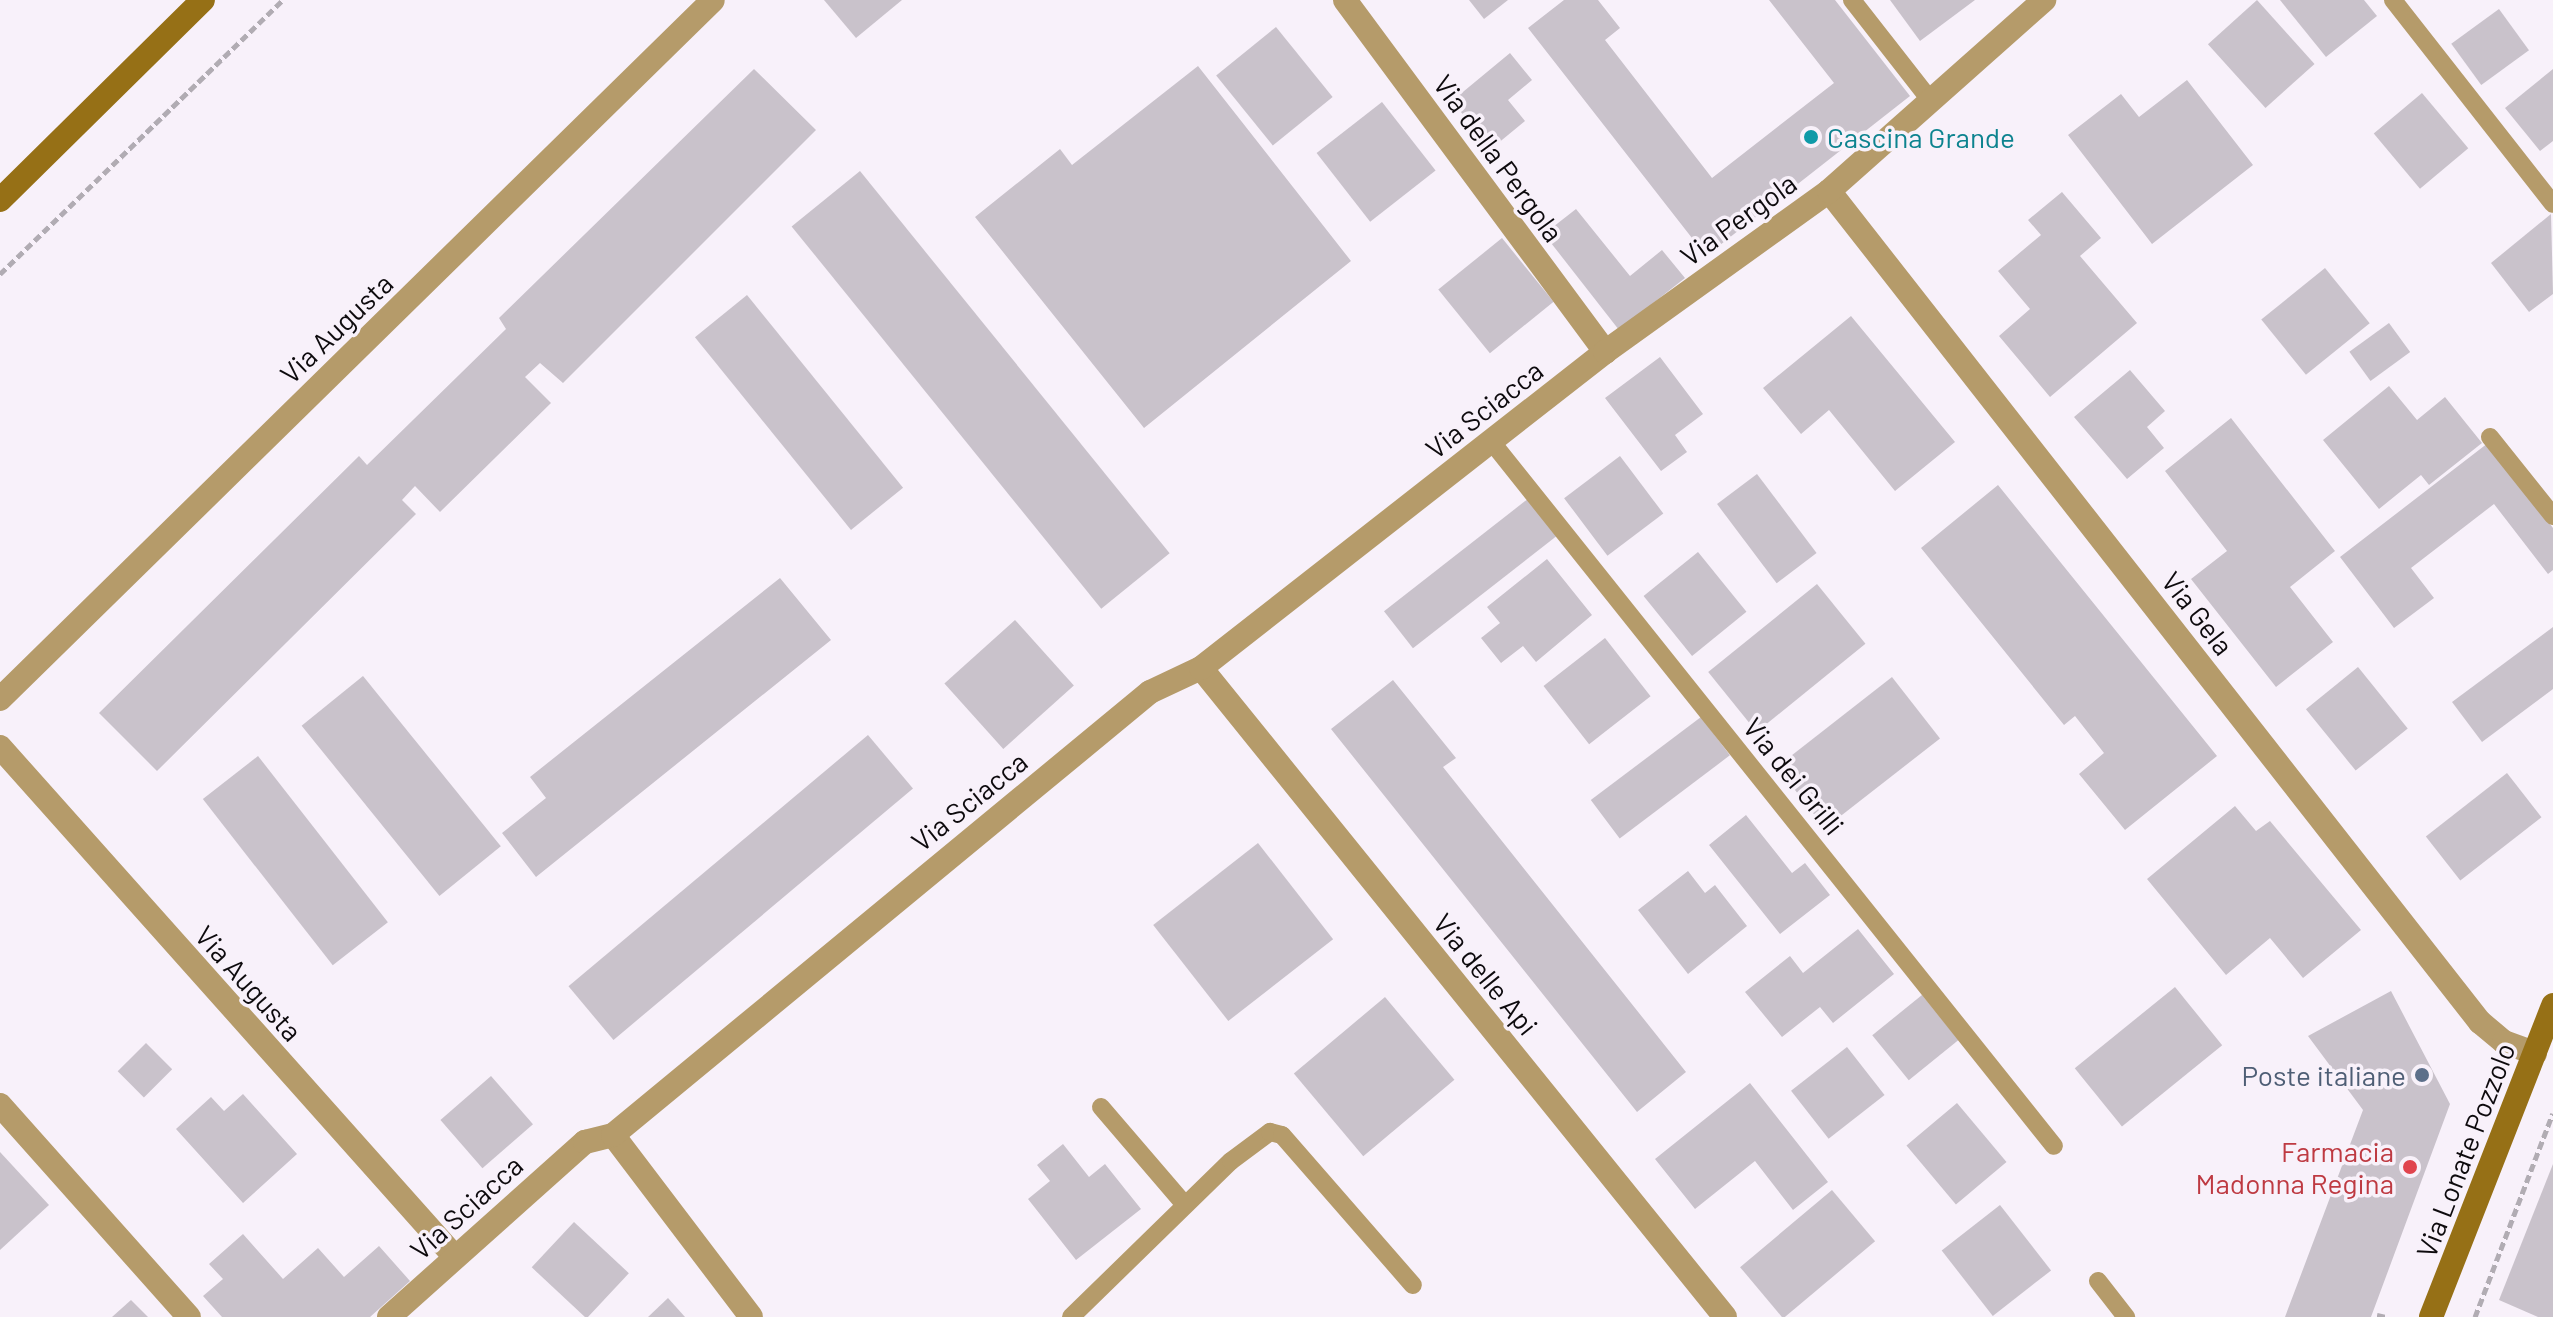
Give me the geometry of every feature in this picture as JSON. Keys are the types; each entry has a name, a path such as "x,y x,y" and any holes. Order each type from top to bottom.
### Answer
{"street":[{"path":"0,200 203,0"},
{"name":"Via Augusta","path":"0,699 713,0"},
{"name":"Via della Pergola","path":"1345,0 1605,352"},
{"name":"Via Pergola","path":"1605,352 1829,191 2044,0"},
{"name":"Via Gela","path":"1829,191 2480,1022 2504,1042 2535,1053"},
{"name":"Via Sciacca","path":"389,1317 585,1142 613,1135 1150,692 1201,668 1605,352"},
{"name":"Via delle Api","path":"1201,668 1725,1317"},
{"name":"Via Augusta","path":"0,747 455,1257"},
{"name":"Via Lonate Pozzolo","path":"2431,1317 2553,1005"},
{"path":"0,1105 189,1317"},
{"path":"613,1135 751,1317"}],"lane":[{"path":"1852,0 1931,101"},
{"path":"2393,0 2553,204"},
{"path":"2490,437 2553,516"},
{"name":"Via dei Grilli","path":"1491,441 2054,1146"},
{"path":"1101,1107 1185,1205"},
{"path":"1071,1317 1254,1140 1270,1132 1282,1135 1413,1285"},
{"path":"2098,1281 2126,1317"}],"path":[{"path":"0,274 283,0"},
{"path":"2475,1317 2553,1113"},
{"path":"2377,1315 2386,1317"}],"building":[{"path":"824,0 902,0 856,38"},
{"path":"1469,0 1508,0 1484,19"},
{"name":"Cascina Grande","path":"1564,0 1598,0 1620,28 1605,40 1712,178 1834,83 1769,0 1835,0 1910,96 1706,256 1528,28"},
{"path":"1890,0 1975,0 1920,41"},
{"path":"2257,0 2315,64 2265,108 2208,44"},
{"path":"2280,0 2364,0 2377,16 2326,57"},
{"path":"2499,9 2529,50 2481,85 2451,44"},
{"path":"1276,27 1333,97 1273,145 1216,75"},
{"path":"1510,53 1532,80 1508,100 1525,121 1491,149 1452,101"},
{"path":"1198,66 1351,261 1144,428 975,217 1060,149 1072,165"},
{"path":"754,69 816,130 563,383 540,363 525,377 551,403 440,512 415,486 402,500 416,514 157,771 99,713 359,456 367,465 506,329 499,318"},
{"path":"2553,69 2553,141 2540,151 2505,108"},
{"path":"2187,80 2253,165 2152,244 2068,135 2121,94 2139,117"},
{"path":"2422,93 2468,148 2420,189 2374,133"},
{"path":"1382,102 1436,171 1370,222 1317,153"},
{"path":"860,171 1170,553 1101,609 792,226"},
{"path":"2062,192 2101,238 2080,256 2137,323 2050,397 1999,336 2030,309 1998,271 2041,235 2028,220"},
{"path":"1576,209 1630,276 1662,250 1685,278 1619,330 1544,234"},
{"path":"2551,214 2553,294 2529,312 2491,263"},
{"path":"1502,238 1554,302 1490,353 1438,290"},
{"path":"2325,268 2370,323 2306,375 2261,320"},
{"path":"747,295 903,488 851,530 695,337"},
{"path":"1851,316 1955,442 1895,491 1829,410 1801,434 1763,388"},
{"path":"2389,323 2410,352 2371,381 2349,352"},
{"path":"1660,357 1703,414 1675,435 1687,452 1661,471 1605,398"},
{"path":"2130,370 2165,411 2147,427 2164,448 2127,479 2074,417"},
{"path":"2389,386 2417,420 2445,397 2482,443 2429,485 2421,475 2379,509 2323,440"},
{"path":"2231,418 2335,551 2290,587 2333,642 2276,687 2191,579 2227,551 2165,471"},
{"path":"2488,443 2553,528 2553,570 2548,574 2494,504 2411,568 2434,598 2394,628 2340,557"},
{"path":"1620,456 1663,514 1607,556 1564,498"},
{"path":"1757,474 1817,553 1777,583 1717,504"},
{"path":"1998,485 2217,756 2125,830 2079,774 2104,753 2075,716 2064,725 1921,548"},
{"path":"1529,498 1558,535 1413,648 1384,611"},
{"path":"1698,552 1746,612 1692,656 1644,596"},
{"path":"1547,559 1592,615 1536,662 1523,646 1501,663 1481,638 1500,623 1487,607"},
{"path":"780,578 831,640 536,877 502,833 546,798 530,777"},
{"path":"1817,584 1865,644 1757,732 1708,672"},
{"path":"1015,620 1074,685 1003,749 944,684"},
{"path":"2553,627 2553,689 2482,742 2452,702"},
{"path":"1605,638 1651,696 1589,744 1544,686"},
{"path":"2358,667 2408,728 2356,771 2306,709"},
{"path":"363,676 501,846 439,896 302,726"},
{"path":"1892,677 1940,738 1825,828 1777,767"},
{"path":"1393,680 1456,758 1443,767 1686,1072 1637,1112 1331,729"},
{"path":"1701,717 1730,755 1620,838 1591,800"},
{"path":"868,735 913,789 613,1040 568,986"},
{"path":"258,756 388,922 333,965 203,799"},
{"path":"2507,773 2541,817 2460,881 2426,836"},
{"path":"2235,806 2256,831 2270,821 2361,930 2303,978 2270,938 2226,975 2147,879"},
{"path":"1746,815 1792,873 1805,863 1830,895 1780,934 1709,845"},
{"path":"1258,843 1333,939 1228,1021 1153,925"},
{"path":"1688,871 1705,893 1715,885 1747,926 1688,974 1638,910"},
{"path":"1858,929 1894,974 1833,1023 1820,1007 1782,1037 1745,992 1790,956 1803,973"},
{"path":"2175,987 2222,1045 2122,1126 2075,1068"},
{"path":"2391,991 2450,1104 2371,1317 2285,1317 2363,1110 2308,1036"},
{"path":"1922,995 1959,1040 1909,1080 1872,1035"},
{"path":"1385,997 1454,1080 1363,1156 1294,1073"},
{"path":"146,1043 172,1069 144,1097 118,1071"},
{"path":"1847,1047 1885,1095 1829,1139 1791,1091"},
{"path":"491,1076 533,1124 482,1168 440,1120"},
{"path":"1750,1083 1828,1182 1793,1210 1755,1161 1695,1209 1655,1159"},
{"path":"243,1094 297,1154 243,1203 176,1129 211,1097 224,1111"},
{"path":"1957,1103 2006,1162 1956,1204 1906,1145"},
{"path":"1063,1144 1089,1177 1105,1164 1141,1209 1076,1260 1028,1199 1050,1181 1037,1165"},
{"path":"0,1152 49,1205 0,1250"},
{"path":"2553,1164 2553,1317 2538,1317 2499,1300"},
{"path":"1832,1190 1875,1241 1785,1317 1740,1267"},
{"path":"2000,1205 2051,1270 1993,1316 1942,1251"},
{"path":"574,1222 629,1273 585,1317 532,1267"},
{"path":"243,1234 283,1279 318,1248 344,1277 379,1246 410,1281 370,1317 222,1317 203,1296 223,1279 209,1264"},
{"path":"668,1298 685,1317 648,1317"},
{"path":"131,1300 148,1317 112,1317"}],"place":[{"name":"Cascina Grande","path":"1811,137"},
{"name":"Poste italiane","path":"2422,1075"},
{"name":"Farmacia Madonna Regina","path":"2410,1167"}]}
